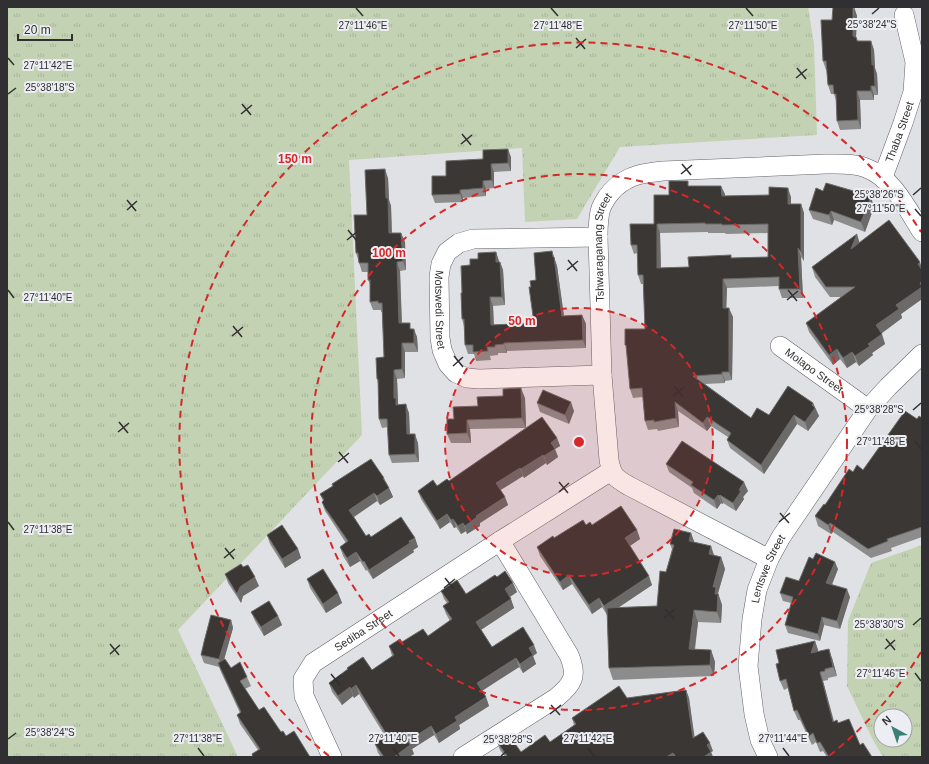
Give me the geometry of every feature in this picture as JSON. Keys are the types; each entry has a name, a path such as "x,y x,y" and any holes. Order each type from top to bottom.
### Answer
{"street":[{"name":"Thaba Street","path":"883,177 913,92 915,62 904,16"},
{"name":"Tshwaraganang Street","path":"611,471 602,375 598,222 601,209 609,194 621,183 637,176 662,171 826,164 851,165 867,168 883,177 897,192 922,232"},
{"name":"Motswedi Street","path":"598,237 473,239 459,243 447,252 441,264 439,277 440,338 442,350 448,364 456,373 467,378 479,379 602,375"},
{"name":"Molapo Street","path":"780,346 868,409"},
{"name":"Lentswe Street","path":"768,757 760,740 754,714 748,666 752,618 757,590 769,559 781,537 868,409 922,354"},
{"name":"Sediba Street","path":"332,757 304,696 303,678 313,663 500,541 611,471"},
{"path":"611,471 618,479 629,486 769,559"},
{"path":"463,757 556,698 566,689 573,678 573,665 569,655 500,541"}],"green space":[{"path":"7,7 808,7 814,44 817,135 620,147 577,219 525,222 522,148 349,160 362,435 178,630 238,757 7,757"},
{"path":"922,545 922,757 883,757 878,748 913,748 913,708 873,708 873,740 847,686 848,621 871,563"}],"building":[{"path":"833,7 853,7 853,36 856,37 857,41 871,41 875,86 871,86 871,91 857,91 858,120 837,121 836,94 834,94 833,85 828,85 826,61 823,61 821,20 832,20"},
{"path":"508,149 508,163 491,164 492,180 483,181 483,188 460,190 460,194 432,195 432,176 446,176 446,161 483,159 483,150"},
{"path":"385,169 389,233 401,233 403,261 397,262 399,323 410,323 410,329 414,329 414,343 402,343 402,369 394,370 394,398 396,398 396,405 406,404 407,434 415,434 415,454 389,455 387,419 379,419 376,358 384,357 382,303 378,303 378,301 370,302 368,263 359,263 358,253 356,253 354,215 367,215 365,170"},
{"path":"669,181 688,181 688,186 721,186 722,196 769,195 769,187 788,188 788,204 801,204 801,252 798,248 800,289 779,289 779,277 723,279 723,308 729,308 729,372 722,372 722,374 693,376 751,418 757,408 769,415 788,386 813,403 812,405 815,408 805,422 794,415 761,465 727,440 731,433 707,417 703,423 675,402 676,418 654,422 654,420 645,421 642,388 630,389 625,345 625,329 645,329 643,275 638,275 637,245 631,245 630,224 654,224 654,195 669,195","holes":["657,224 768,224 768,257 731,258 731,255 688,257 689,267 657,268"]},
{"path":"826,183 871,197 861,222 831,211 829,215 809,210 816,188 823,191"},
{"path":"889,220 920,262 918,264 922,270 922,281 920,283 922,287 896,305 899,309 876,325 882,334 868,344 870,346 855,356 852,352 843,358 837,349 829,355 806,323 855,287 826,287 812,267 857,234 851,249"},
{"path":"552,251 562,316 582,315 583,340 504,343 495,345 495,347 487,347 488,351 473,352 473,345 465,345 464,319 462,319 461,266 470,265 470,259 478,259 478,253 496,252 496,262 500,262 502,297 490,297 491,325 534,323 529,287 531,287 530,281 536,280 534,253"},
{"path":"521,388 522,418 467,420 467,433 447,434 447,419 454,419 453,407 478,406 477,397 503,396 503,389"},
{"path":"543,390 571,402 565,415 537,403"},
{"path":"905,411 917,419 919,416 922,418 922,527 887,539 888,541 868,549 830,523 828,525 815,516 824,504 825,505 849,469 853,472 857,465 863,470"},
{"path":"542,417 557,438 551,443 555,449 496,483 505,497 476,516 477,517 465,526 463,523 458,526 447,514 437,521 418,491 433,480 437,486 447,479 449,481"},
{"path":"682,441 744,482 739,490 741,491 733,503 720,495 718,495 714,500 691,485 693,482 666,464"},
{"path":"371,459 389,488 377,496 374,493 349,510 366,536 369,534 371,537 401,517 415,538 409,541 410,543 369,570 364,561 363,562 356,552 347,558 340,547 348,541 325,508 322,502 324,500 320,494 333,486 332,484"},
{"path":"621,506 637,530 625,538 649,576 604,606 599,598 589,605 569,575 560,582 537,547 553,536 554,538 583,520 586,525 590,522 592,525"},
{"path":"282,525 298,549 282,559 267,535"},
{"path":"674,529 691,533 689,541 711,546 709,554 721,557 713,587 716,587 715,594 718,594 717,612 694,610 689,649 711,650 710,665 609,668 607,608 657,606 660,571 666,572 674,545 670,544"},
{"path":"816,553 835,562 826,583 847,589 837,621 822,617 818,634 785,625 793,597 780,593 786,577 799,581 809,557 813,559"},
{"path":"241,564 243,567 248,565 255,577 240,587 237,594 225,574"},
{"path":"323,569 338,593 323,604 307,579"},
{"path":"505,571 513,583 505,589 511,599 476,622 492,647 523,627 534,645 529,648 533,655 520,664 516,658 477,683 486,697 455,717 457,721 436,734 431,726 408,741 410,745 394,757 384,757 375,744 387,735 356,685 351,689 350,687 338,696 329,683 363,657 372,670 394,655 389,646 400,639 402,642 423,629 428,636 452,619 443,606 449,602 441,591 457,580 466,594 495,575 497,577"},
{"path":"269,601 278,616 261,627 251,612"},
{"path":"211,615 231,620 219,659 201,655"},
{"path":"815,641 811,653 829,649 833,667 820,672 833,722 837,720 838,723 849,719 860,745 863,743 872,757 829,757 820,742 817,743 813,733 809,736 797,710 794,711 786,679 780,681 776,664 779,663 776,650"},
{"path":"225,659 231,668 240,662 247,677 240,681 259,710 264,707 281,732 283,731 286,736 294,731 310,757 253,757 252,754 260,749 237,715 241,712 218,663"},
{"path":"619,686 627,698 686,690 693,738 703,732 710,743 707,745 711,752 705,756 706,757 676,757 673,753 666,757 508,757 497,742 508,734 521,752 545,735 550,742 576,724 572,718"}]}
